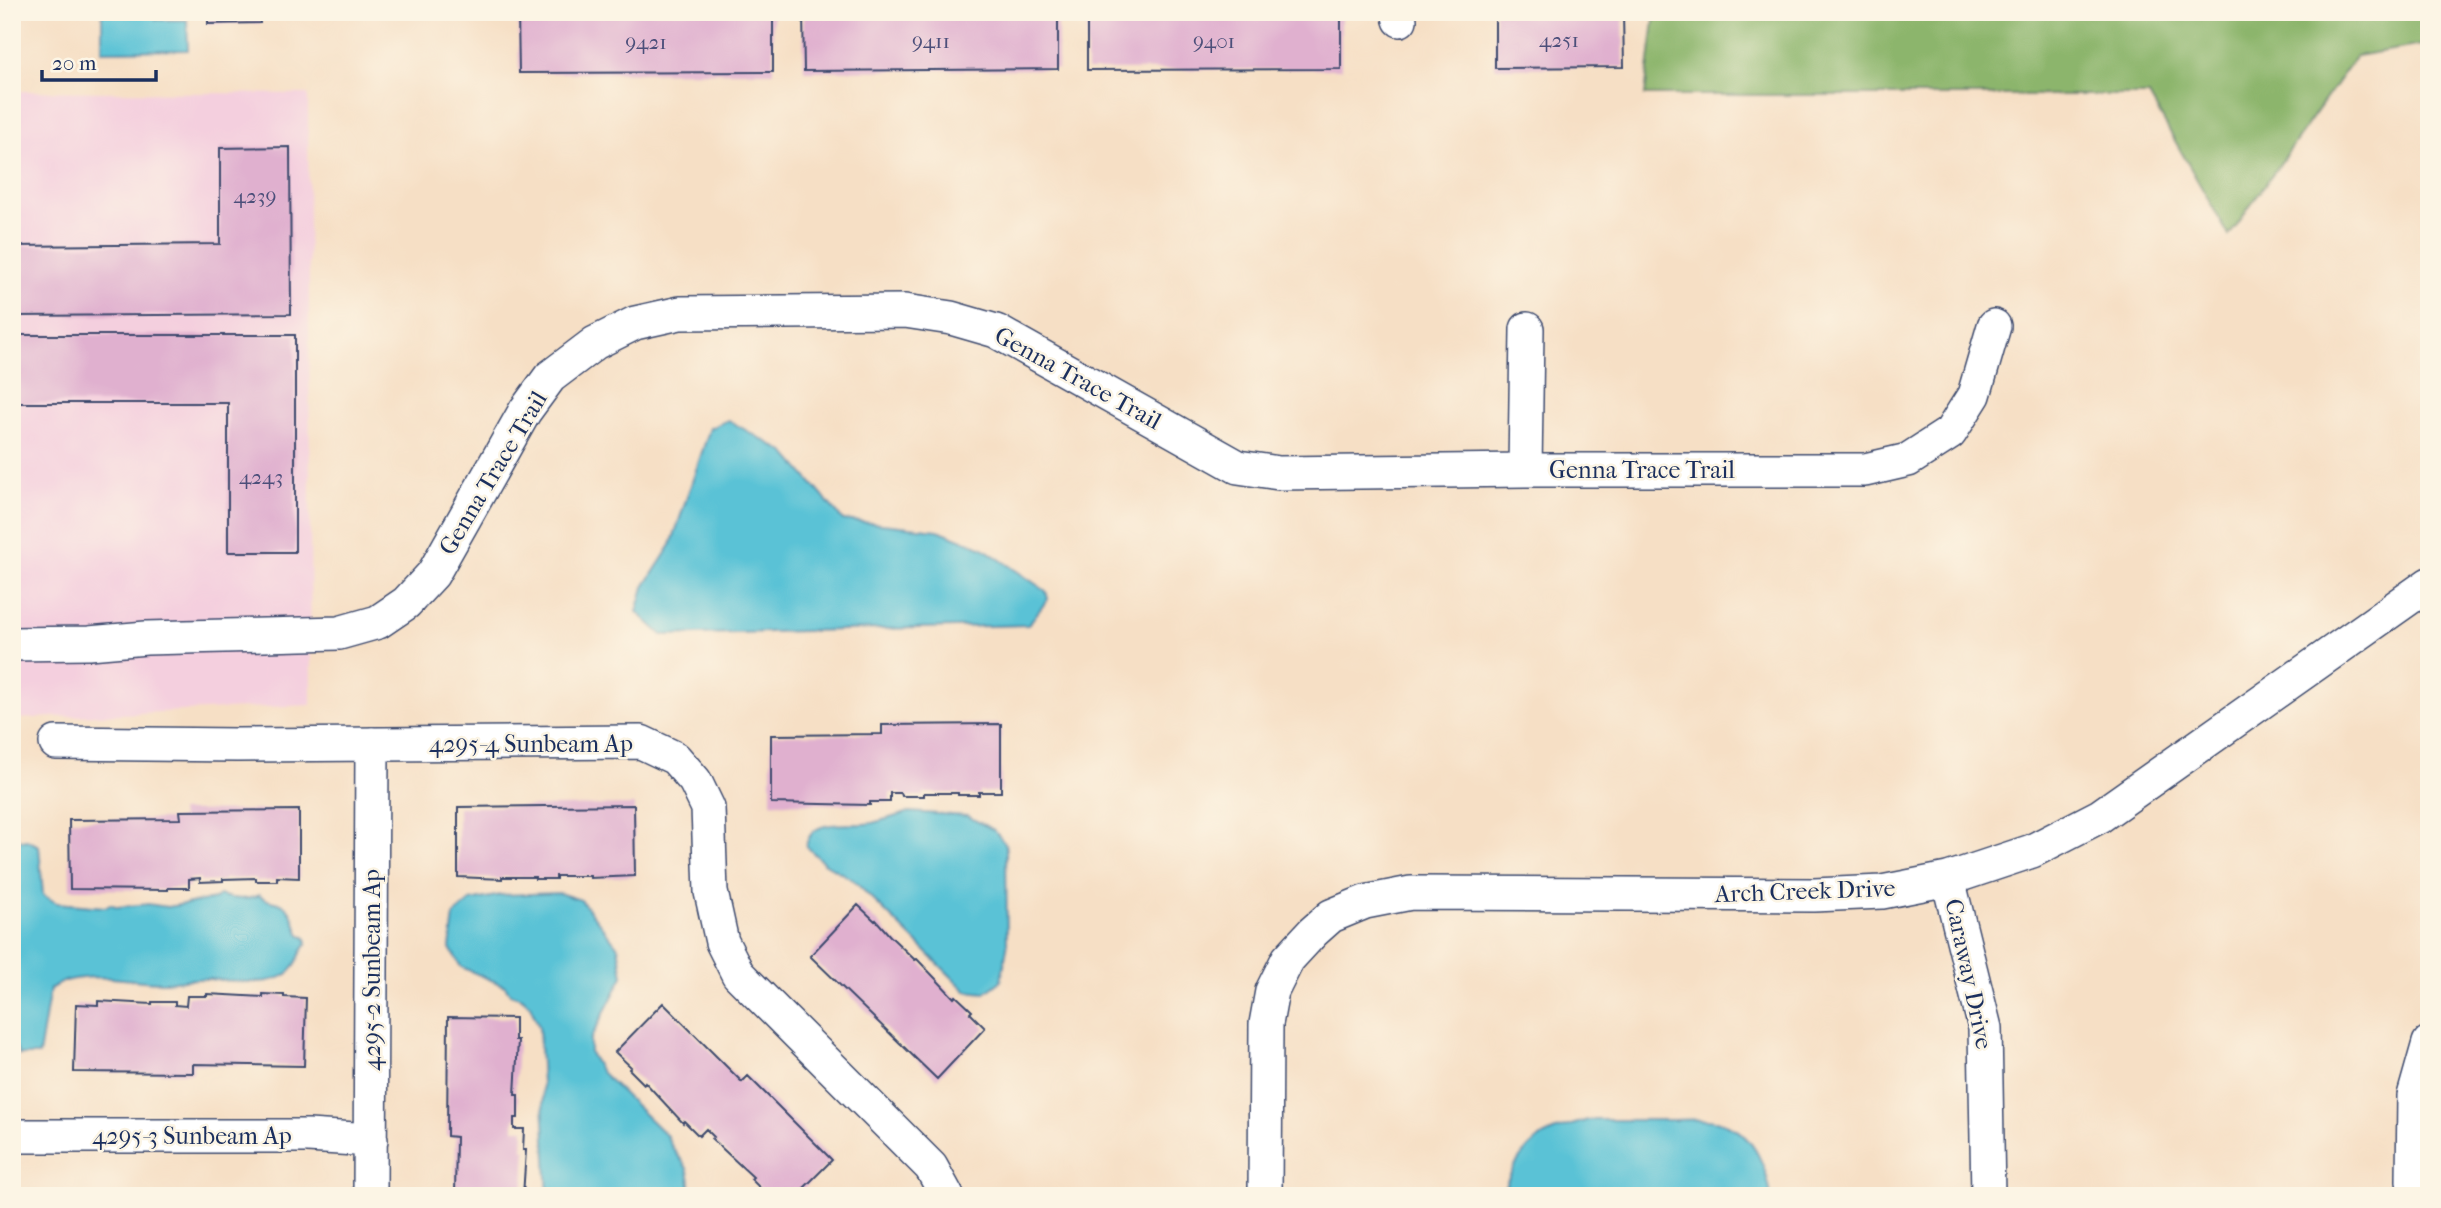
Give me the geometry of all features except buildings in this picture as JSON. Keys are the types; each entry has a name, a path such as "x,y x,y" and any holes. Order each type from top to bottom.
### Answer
{"street":[{"name":"Genna Trace Trail","path":"12,644 339,633 378,622 406,603 433,574 525,411 550,377 595,342 635,323 680,313 905,311 951,318 996,331 1238,467 1279,473 1866,470 1908,460 1950,433 1974,394 1994,327"},
{"path":"1525,470 1527,329"},
{"name":"Arch Creek Drive","path":"1265,1196 1266,1024 1272,991 1288,959 1312,932 1331,916 1365,902 1412,893 1814,895 1882,892 1948,879 2032,851 2100,816 2429,584"},
{"name":"4295-4 Sunbeam Ap","path":"55,743 641,742 675,758 695,781 708,808 711,892 722,942 738,974 931,1167 947,1196"},
{"name":"4295-2 Sunbeam Ap","path":"370,1196 372,744"},
{"name":"Caraway Drive","path":"1948,879 1985,1028 1988,1196"},
{"path":"2416,1196 2413,1181 2414,1096 2429,1043"},
{"name":"4295-3 Sunbeam Ap","path":"12,1136 308,1136 371,1140"}],"shaded area":[{"path":"12,91 308,94 311,705 12,719"}],"green space":[{"path":"1655,12 2429,12 2429,44 2356,56 2229,236 2149,95 1645,95"}],"water":[{"path":"102,12 156,12 156,20 187,20 188,50 102,51"},
{"path":"728,420 786,453 843,520 938,530 983,548 1046,591 1048,599 1028,625 662,635 637,612 644,587 671,545 710,428"},
{"path":"909,812 967,816 994,830 1006,845 1007,948 1001,981 985,993 966,991 853,880 824,863 806,846 815,830 823,826 872,823"},
{"path":"17,837 20,841 27,840 39,846 43,895 57,903 105,907 110,904 118,907 148,904 167,907 215,899 219,895 239,899 259,895 288,909 307,944 291,971 269,981 202,979 151,982 90,977 62,982 50,989 39,1055 19,1055 12,1039 12,852 13,841"},
{"path":"559,893 581,900 618,947 623,976 590,1040 590,1053 601,1072 667,1136 689,1174 690,1196 548,1196 539,1027 530,1005 522,998 510,994 505,986 461,967 450,948 454,915 470,901 501,895"},
{"path":"1588,1120 1699,1120 1728,1125 1746,1137 1758,1155 1771,1196 1502,1196 1514,1167 1526,1150 1551,1132"}]}
